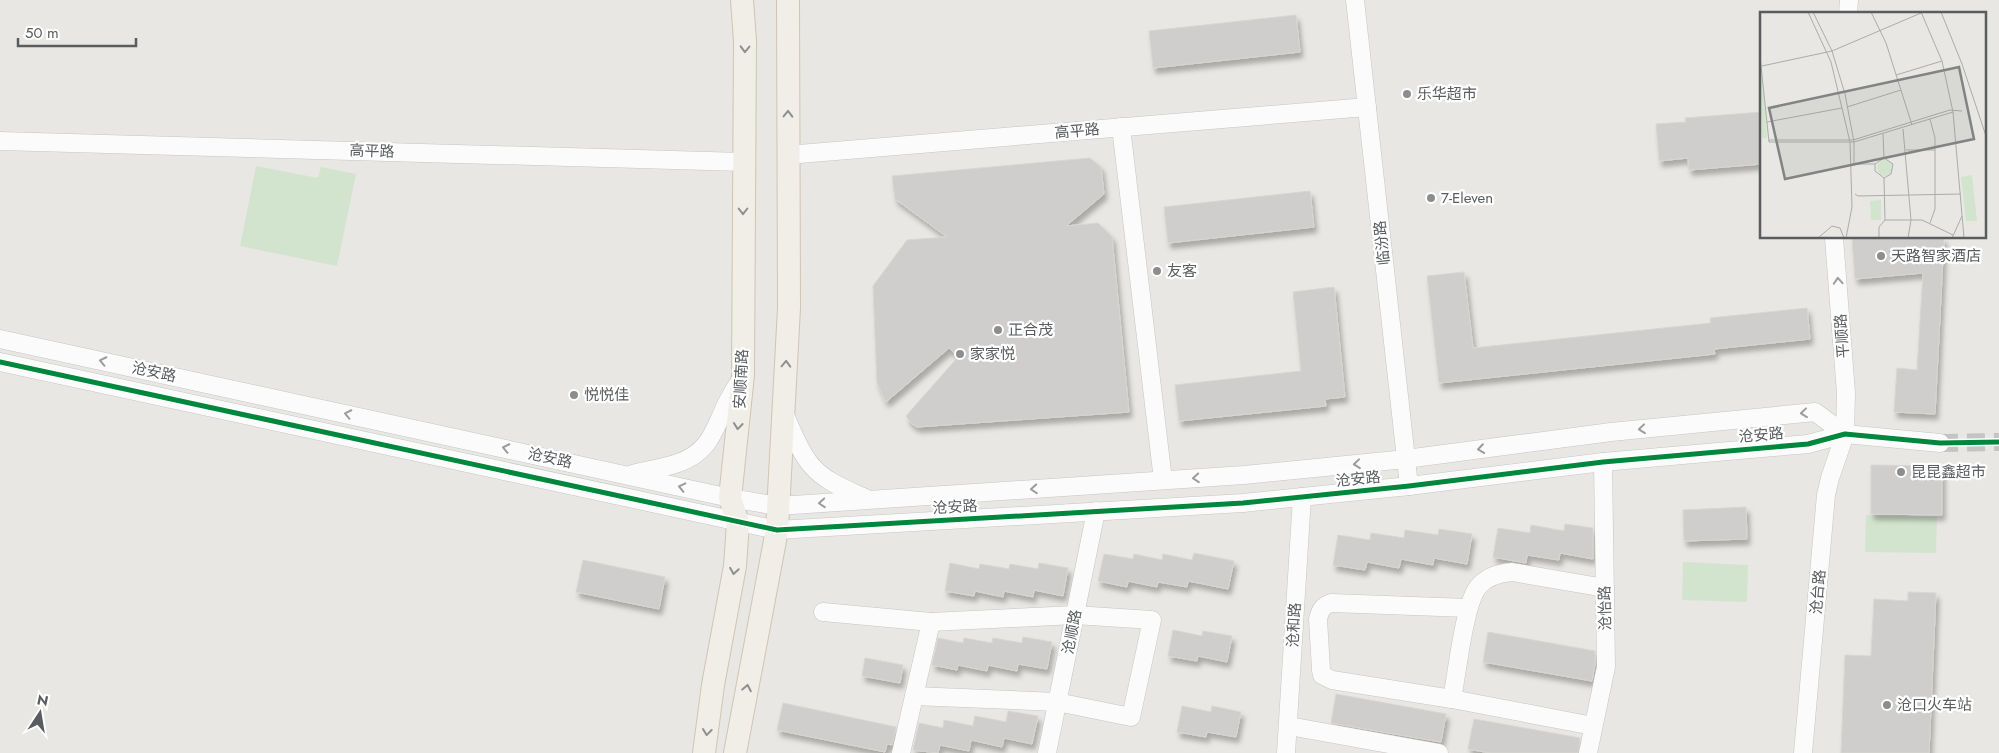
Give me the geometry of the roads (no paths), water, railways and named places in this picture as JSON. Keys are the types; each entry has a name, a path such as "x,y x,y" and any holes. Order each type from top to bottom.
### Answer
{"main road":[{"name":"安顺南路","path":"704,753 713,685 736,566 738,523 730,498 743,375 745,41 742,0"},
{"path":"738,752 777,530 789,308 787,155 788,0"}],"street":[{"name":"临汾路","path":"1355,0 1409,486"},
{"name":"高平路","path":"787,155 1366,107"},
{"path":"1121,127 1164,480"},
{"name":"高平路","path":"0,141 744,162"},
{"name":"平顺路","path":"1834,239 1846,393 1845,434"},
{"name":"沧安路","path":"0,338 730,498 778,506 1244,475 1406,459 1611,432 1815,412 1845,434"},
{"name":"沧安路","path":"0,362 777,530 1242,503 1409,486 1603,462 1808,444 1845,434 1940,443"},
{"path":"628,475 680,462 698,452 717,428 727,402 743,375"},
{"path":"784,413 806,458 816,472 830,482 870,500"},
{"name":"沧台路","path":"1803,753 1826,495 1845,434"},
{"name":"沧怡路","path":"1588,753 1606,667 1603,462"},
{"name":"沧和路","path":"1286,753 1302,497"},
{"name":"沧顺路","path":"1047,753 1096,511"},
{"path":"1452,699 1468,608 1479,585 1490,577 1512,572 1605,588"},
{"path":"1468,608 1331,603 1325,605 1320,611 1318,619 1321,670 1326,678 1452,699 1594,726"},
{"path":"822,612 931,622 1075,614 1152,620 1132,717 1057,702 914,696"},
{"path":"901,753 931,622"},
{"path":"1288,726 1439,753"}],"tunnel":[{"path":"1940,443 1999,442"}],"place":[{"name":"乐华超市","path":"1407,94"},
{"name":"7-Eleven","path":"1431,198"},
{"name":"天路智家酒店","path":"1881,256"},
{"name":"友客","path":"1157,271"},
{"name":"正合茂","path":"998,330"},
{"name":"家家悦","path":"960,354"},
{"name":"悦悦佳","path":"574,395"},
{"name":"昆昆鑫超市","path":"1901,472"},
{"name":"沧口火车站","path":"1887,705"}]}
